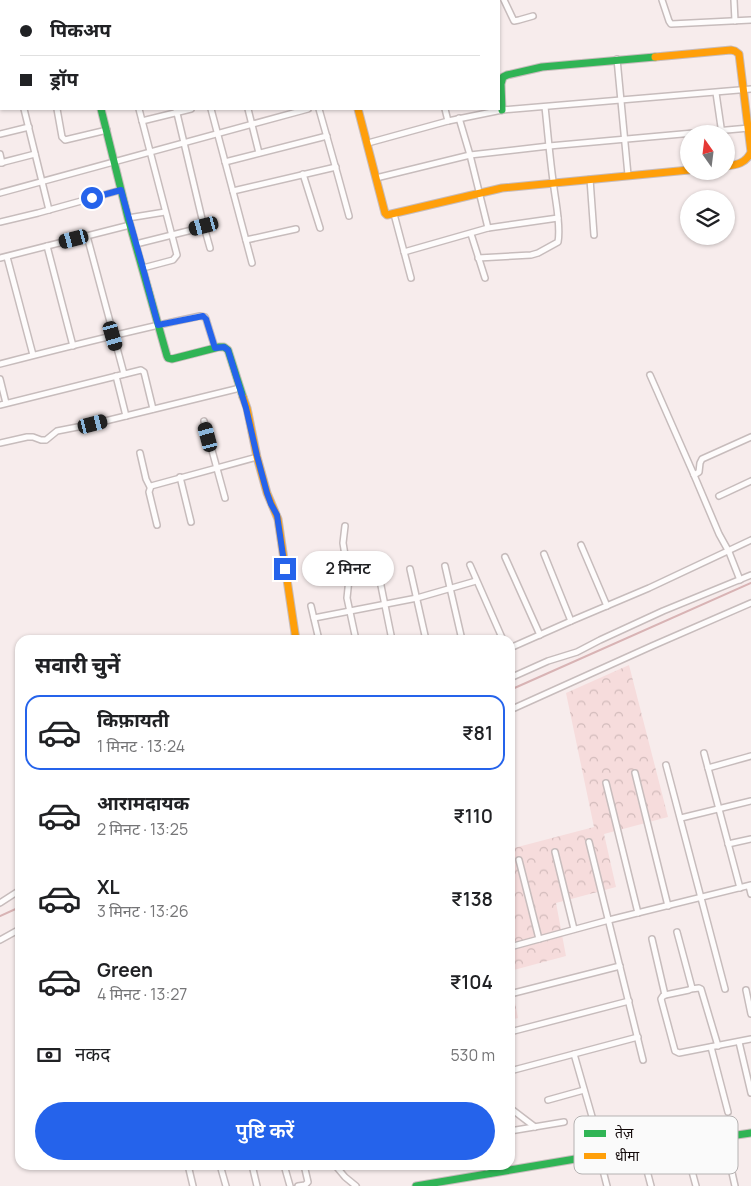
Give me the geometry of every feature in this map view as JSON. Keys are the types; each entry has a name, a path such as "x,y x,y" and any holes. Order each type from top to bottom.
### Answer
{"street":[{"path":"504,0 514,20 533,16"},
{"path":"662,0 671,24 751,20"},
{"path":"734,0 735,21"},
{"path":"502,110 501,84 503,77 507,75 542,66 731,50 738,54 747,90 751,152 749,158 735,165"},
{"path":"617,59 628,174"},
{"path":"368,143 459,118 502,110 747,90"},
{"path":"716,93 721,125"},
{"path":"478,258 534,254 559,240 545,107"},
{"path":"24,110 49,210"},
{"path":"57,110 62,137 65,140 107,130"},
{"path":"101,110 129,221 167,356 170,359 224,347 228,350 248,415 268,498 278,519 295,635"},
{"path":"139,110 177,254 173,260 143,268"},
{"path":"211,110 252,263"},
{"path":"248,110 259,153"},
{"path":"0,193 304,110"},
{"path":"318,110 349,216"},
{"path":"358,110 387,215 502,188 628,174 680,171"},
{"path":"445,110 448,121"},
{"path":"142,121 176,111 210,248"},
{"path":"459,118 488,228"},
{"path":"0,134 29,126"},
{"path":"735,130 750,128"},
{"path":"376,178 470,156 549,146 680,135"},
{"path":"225,162 327,136"},
{"path":"0,154 1,163 35,154"},
{"path":"233,191 336,167"},
{"path":"303,174 320,228"},
{"path":"590,179 594,235"},
{"path":"0,222 121,190"},
{"path":"0,258 87,236 129,221 165,212"},
{"path":"394,214 411,278"},
{"path":"404,252 488,228 558,218"},
{"path":"136,244 204,226"},
{"path":"246,240 296,230"},
{"path":"471,234 484,278"},
{"path":"87,236 124,374"},
{"path":"47,246 73,346"},
{"path":"7,257 33,355"},
{"path":"0,356 1,364 158,325 203,316 206,319 215,348"},
{"path":"0,405 141,370 144,371 153,409"},
{"path":"650,375 697,474 718,534 729,552 740,580"},
{"path":"116,376 126,416"},
{"path":"0,379 6,403"},
{"path":"0,443 27,437 46,440 57,431 240,388"},
{"path":"204,421 225,498"},
{"path":"697,474 702,459 751,437"},
{"path":"140,453 146,479 150,487 149,492 157,525"},
{"path":"150,487 257,456"},
{"path":"180,478 191,522"},
{"path":"719,496 751,481"},
{"path":"344,526 342,544 349,579 347,598 355,635"},
{"path":"515,646 649,588 751,540"},
{"path":"581,545 607,606"},
{"path":"544,554 570,621"},
{"path":"505,557 540,635"},
{"path":"376,561 391,635"},
{"path":"470,565 501,635"},
{"path":"445,566 461,635"},
{"path":"410,569 425,635"},
{"path":"515,676 548,661 577,652 663,611 751,575"},
{"path":"314,618 417,598 476,582"},
{"path":"515,708 751,603"},
{"path":"311,606 318,635"},
{"path":"704,753 740,888"},
{"path":"708,768 751,756"},
{"path":"666,765 725,989"},
{"path":"635,772 668,906"},
{"path":"606,783 638,913"},
{"path":"681,818 751,801"},
{"path":"728,844 751,838"},
{"path":"589,842 643,1060"},
{"path":"555,852 574,929"},
{"path":"519,860 539,939"},
{"path":"515,946 750,885 751,894"},
{"path":"0,903 15,893"},
{"path":"0,940 15,932"},
{"path":"677,932 692,989"},
{"path":"652,939 665,995"},
{"path":"515,993 620,966"},
{"path":"718,1046 701,989 692,989 662,997 661,1001 675,1051 679,1053 718,1046 739,1042 751,1039"},
{"path":"746,990 751,1014"},
{"path":"515,1031 629,1001"},
{"path":"515,1070 638,1037"},
{"path":"739,1042 751,1093"},
{"path":"711,1047 728,1112"},
{"path":"574,1054 591,1116"},
{"path":"548,1100 584,1090"},
{"path":"515,1112 534,1127"},
{"path":"515,1130 564,1122"},
{"path":"738,1135 751,1133"},
{"path":"515,1170 574,1159"},
{"path":"189,1170 193,1186"},
{"path":"221,1170 226,1186"},
{"path":"253,1170 257,1186"},
{"path":"285,1170 290,1186"},
{"path":"298,1186 308,1182 305,1170"},
{"path":"339,1170 344,1177 356,1186"},
{"path":"488,1170 489,1174"},
{"path":"416,1186 433,1185 512,1170"}],"green space":[{"path":"629,665 668,817 604,834 616,887 556,903 566,956 515,970 515,848 594,827 566,693"},
{"path":"515,1003 518,1018 515,1019"}],"waterway":[{"path":"515,688 751,583"},
{"path":"0,916 15,909"}],"traffic: fast":[{"path":"502,110 501,84 503,77 507,75 542,67 655,57"},
{"path":"101,110 128,218 167,356 172,359 224,347 228,350 243,397"},
{"path":"738,1135 751,1133"},
{"path":"515,1169 574,1159"},
{"path":"416,1186 510,1170"}],"traffic: slow":[{"path":"655,57 731,50 739,54 751,152 747,159 735,165"},
{"path":"358,110 387,215 502,188 680,171"},
{"path":"243,397 267,493 278,519 295,635"}],"route":[{"path":"92,198 121,190 158,325 203,316 206,319 215,348 224,347 228,350 246,408 267,493 277,515 285,569"}]}
